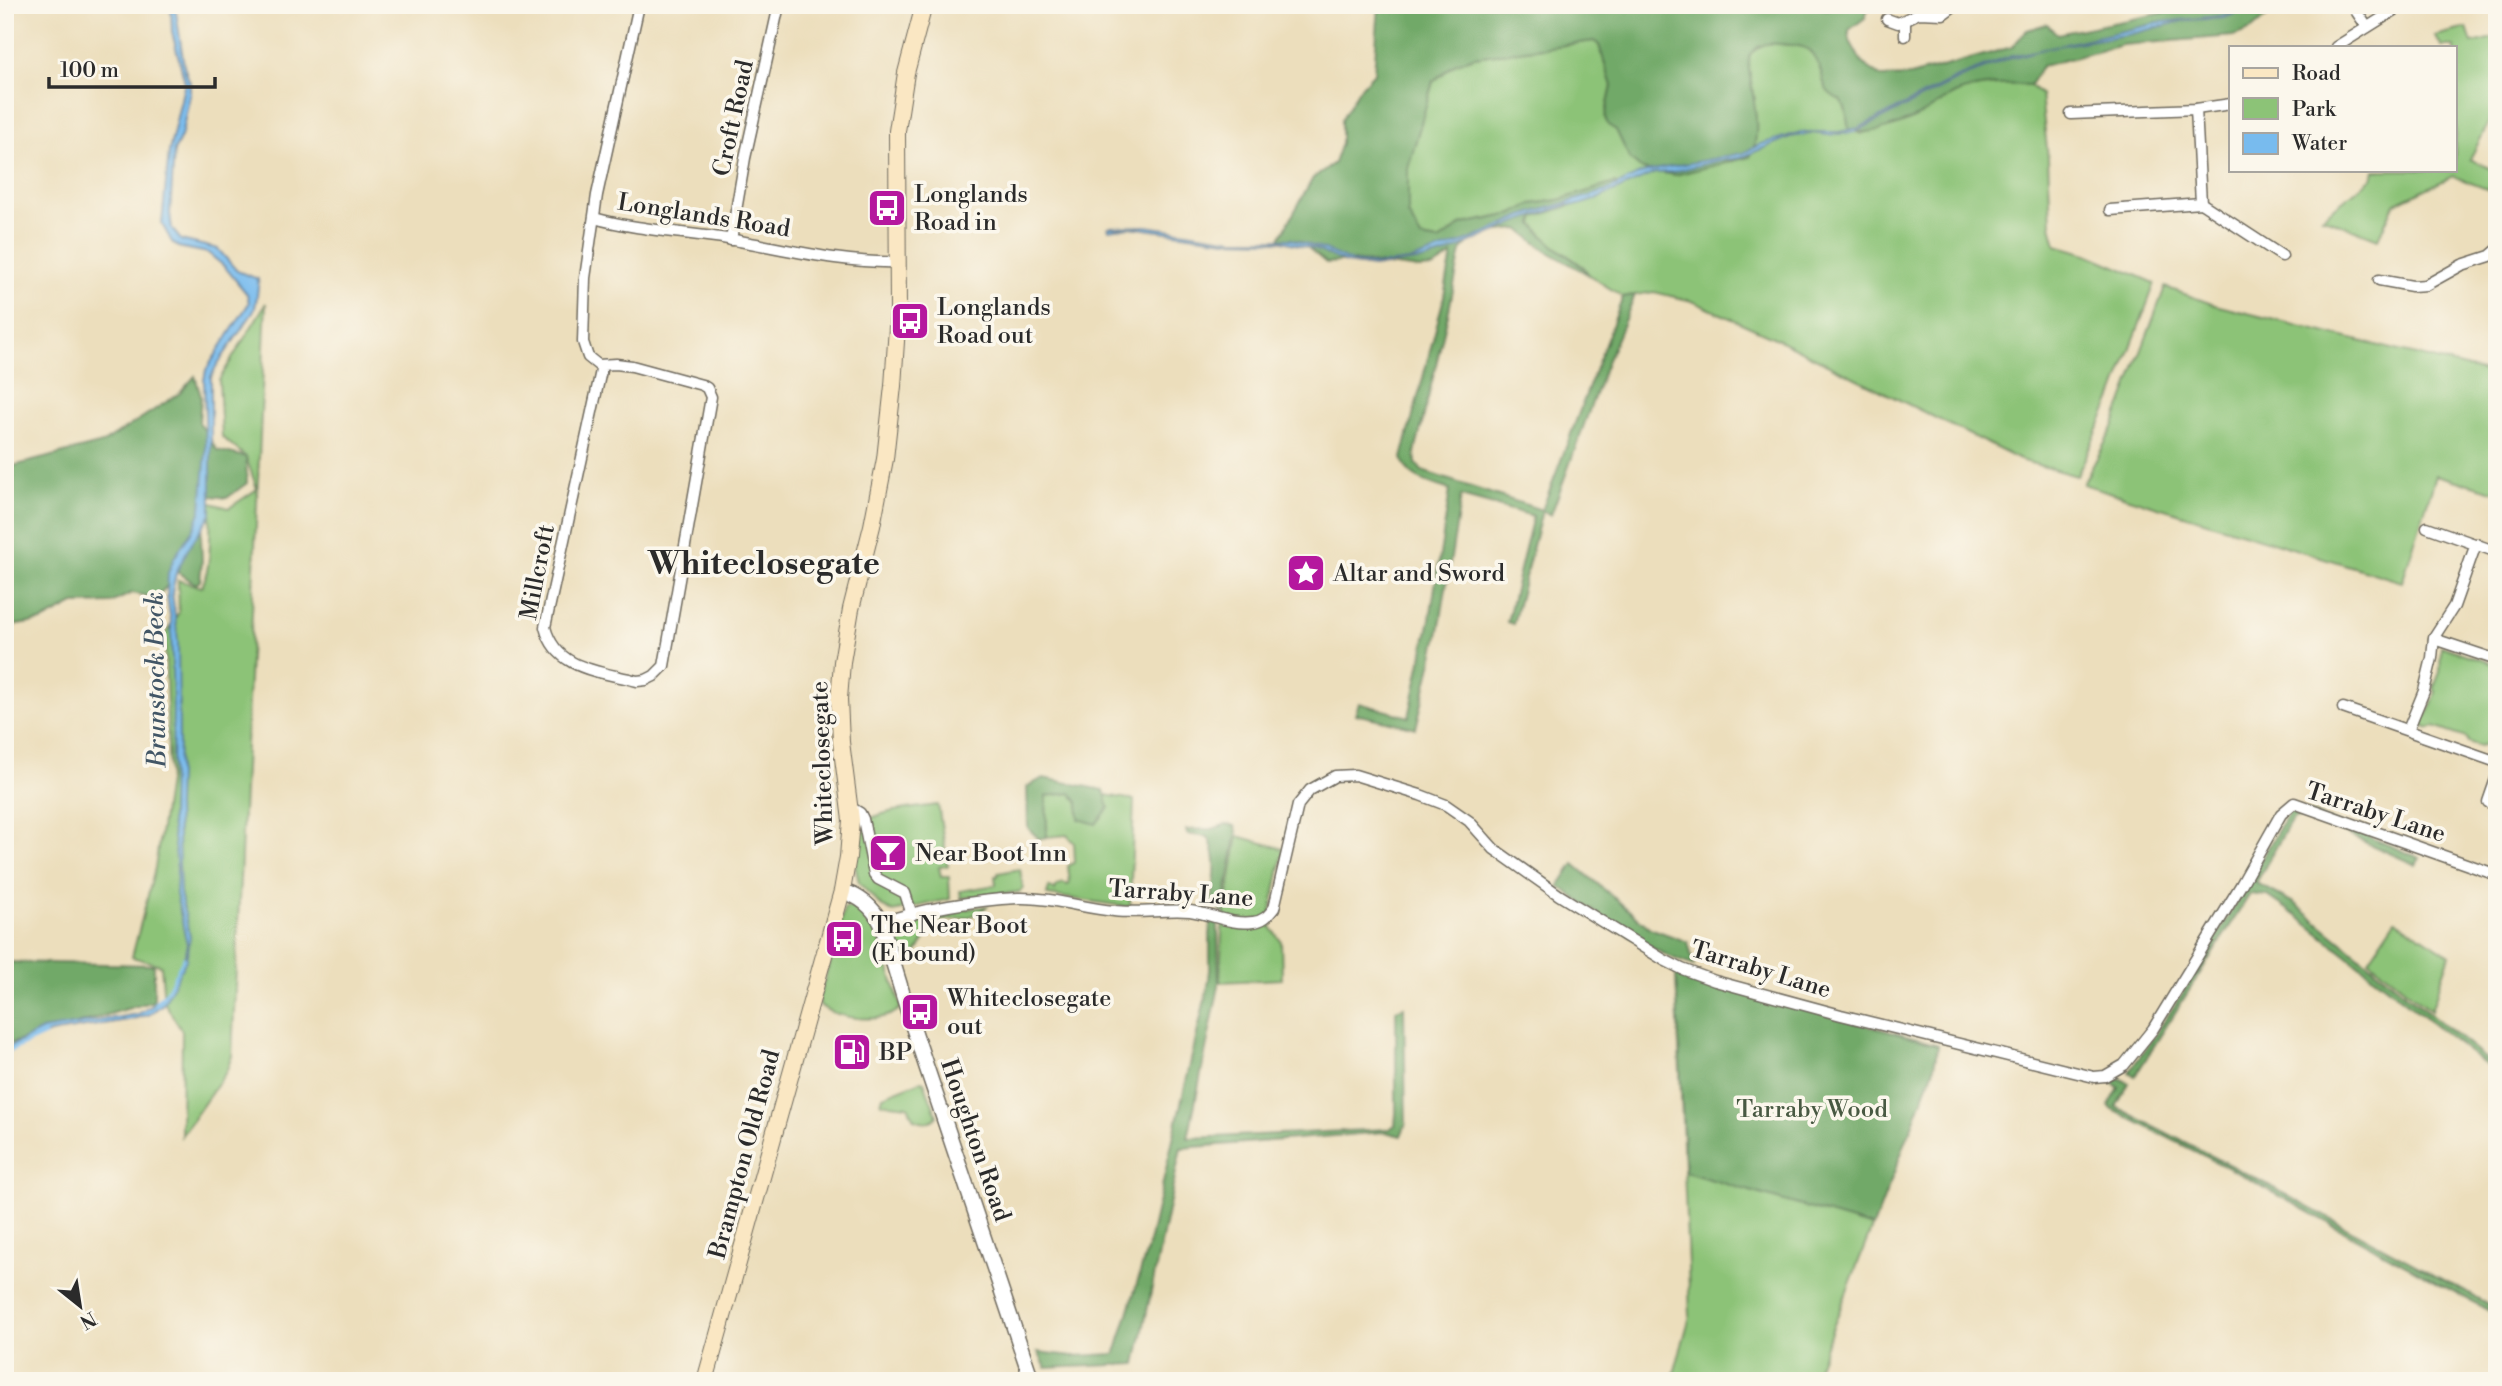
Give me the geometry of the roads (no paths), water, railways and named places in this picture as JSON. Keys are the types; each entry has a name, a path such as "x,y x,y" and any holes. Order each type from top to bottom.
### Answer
{"main road":[{"name":"Whiteclosegate","path":"827,940 842,891 848,857 850,807 841,743 839,699 842,662 851,609 872,526 885,459 897,335 897,131 906,73 924,5"},
{"name":"Brampton Old Road","path":"705,1381 827,940"}],"street":[{"name":"Longlands Road","path":"639,5 594,218 859,260 899,262"},
{"name":"Croft Road","path":"731,240 745,158 779,5"},
{"path":"1886,19 1898,23 1919,13 1943,14 1955,5"},
{"path":"2353,5 2367,27"},
{"path":"2338,46 2403,5"},
{"path":"1905,20 1905,36"},
{"path":"2071,114 2196,109 2229,104"},
{"path":"2196,109 2201,203"},
{"path":"2110,210 2201,203 2282,256"},
{"path":"594,218 585,278 582,332 584,349 588,356 602,366"},
{"path":"2379,280 2412,286 2426,285 2462,265 2495,257"},
{"name":"Millcroft","path":"602,366 632,366 702,385 707,388 711,397 664,666 646,680 637,681 570,662 555,650 545,627 602,366"},
{"path":"2427,527 2497,552"},
{"path":"2408,730 2424,691 2434,639 2454,606 2476,544"},
{"path":"2434,639 2497,660"},
{"path":"2343,708 2497,762"},
{"name":"Tarraby Lane","path":"881,923 959,905 1019,898 1116,912 1186,911 1229,922 1256,922 1266,918 1274,908 1298,806 1304,796 1335,776 1355,775 1420,795 1455,811 1517,867 1627,938 1682,969 1841,1015 2094,1077 2105,1076 2124,1065 2153,1029 2281,814 2294,803 2497,875"},
{"path":"2488,802 2497,776"},
{"path":"850,807 860,813 863,819 874,874 905,893 912,915"},
{"name":"Houghton Road","path":"842,891 852,894 872,909 881,923 1032,1381"}],"water":[{"name":"Brunstock Beck","path":"171,5 175,5 184,66 190,83 181,137 174,151 170,213 172,229 181,240 218,249 237,271 258,279 254,311 211,377 211,514 176,573 172,592 178,641 177,806 180,893 190,937 186,960 164,1003 150,1014 50,1033 5,1053 5,1049 42,1030 138,1014 167,992 184,959 187,944 176,894 177,868 171,821 173,705 168,573 174,558 195,526 201,509 206,452 206,370 249,303 247,294 225,267 208,253 178,247 162,224 169,152 185,82 172,32"},
{"path":"2249,5 2255,6 2224,18 2186,20 2131,34 2057,46 2163,22 2229,15"},
{"path":"2041,49 1963,77 1855,132 1828,135 1814,133 1790,137 1740,158 1655,173 1597,199 1579,205 1567,205 1517,222 1443,255 1423,260 1373,267 1346,263 1315,249 1283,241 1226,240 1130,227 1109,230 1108,227 1146,226 1233,239 1292,239 1352,262 1376,265 1409,261 1470,240 1522,216 1606,191 1640,174 1743,153 1761,144 1801,132 1839,132 1859,128 1963,75 2012,56"}],"waterway":[{"name":"Brunstock Beck","path":"155,1003 167,992 184,958"},
{"name":"Brunstock Beck","path":"5,1053 45,1035"}],"place":[{"name":"Longlands Road in","path":"887,208"},
{"name":"Longlands Road out","path":"910,321"},
{"name":"Altar and Sword","path":"1306,573"},
{"name":"Near Boot Inn","path":"888,853"},
{"name":"The Near Boot (E bound)","path":"844,939"},
{"name":"Whiteclosegate out","path":"920,1012"},
{"name":"BP","path":"852,1052"}],"district":[{"name":"Whiteclosegate","path":"764,563"}],"park label":[{"name":"Tarraby Wood","path":"1812,1109"}]}
